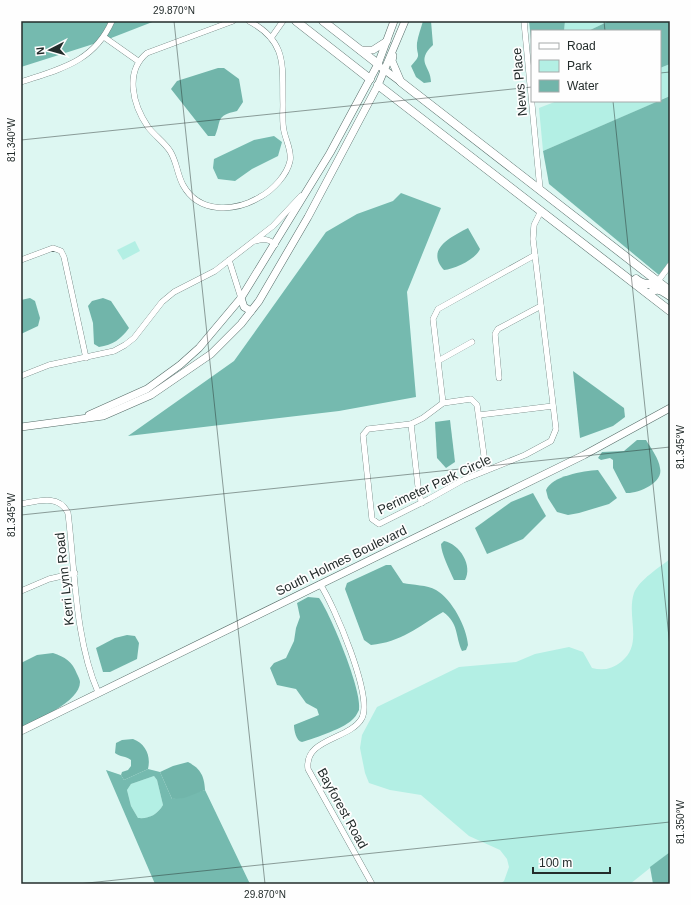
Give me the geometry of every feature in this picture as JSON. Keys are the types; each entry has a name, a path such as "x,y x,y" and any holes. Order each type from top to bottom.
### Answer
{"highway":[{"path":"296,21 370,79"},
{"path":"323,21 378,64"},
{"path":"401,82 670,290"},
{"path":"378,85 670,311"},
{"path":"622,274 631,275 642,284 652,284 658,281"},
{"path":"648,294 653,290 658,290 670,296"}],"main road":[{"path":"86,417 147,389 180,365 199,348 241,298 312,183 370,79 378,64 394,21"},
{"path":"21,427 86,417 103,416 151,395 211,354 241,324 259,300 308,217 378,85 393,53 405,21"},
{"path":"360,50 373,50 387,41"},
{"path":"393,53 392,61 401,82"},
{"path":"378,64 401,82"},
{"path":"370,79 378,85"},
{"path":"241,298 244,307 251,311"},
{"name":"South Holmes Boulevard","path":"21,731 584,455 670,408"}],"street":[{"path":"21,82 76,62 92,50 104,38 112,21"},
{"path":"233,21 153,50 138,61 134,69 132,83 138,110 148,127 164,143 173,156 186,190 203,204 218,208 234,208 250,203 270,191 280,180 290,163 290,152 284,129 282,60 279,48 271,38 250,21"},
{"path":"271,38 283,21"},
{"name":"News Place","path":"524,21 531,94"},
{"path":"104,38 138,61"},
{"name":"News Place","path":"532,102 540,189"},
{"path":"21,376 49,365 114,351 126,345 134,338 162,302 174,292 215,271 273,226 312,183"},
{"name":"Perimeter Park Circle","path":"442,403 423,418 411,424 368,429 362,435 372,520 379,524 422,503 463,480 526,455 551,441 556,428 533,230 541,211"},
{"path":"251,243 263,239 272,241 275,245"},
{"path":"21,260 53,248 60,252 64,257 86,358"},
{"path":"486,470 479,415 477,405 474,400 442,403 433,318 438,309 535,255"},
{"path":"229,260 241,298"},
{"path":"658,281 670,264"},
{"path":"499,378 495,334 498,329 541,306"},
{"path":"438,361 472,342"},
{"path":"479,415 553,406"},
{"path":"411,424 422,503"},
{"name":"Kerri Lynn Road","path":"21,504 51,501 59,502 68,513 82,638 92,679 98,692"},
{"path":"21,591 49,579 75,574"},
{"name":"Bayforest Road","path":"320,584 331,602 347,642 361,688 364,708 362,717 356,724 313,750 308,758 308,769 372,884"}],"green space":[{"path":"565,21 609,21 590,30 564,30"},
{"path":"670,64 670,96 661,100 661,68"},
{"path":"554,102 657,102 543,151 539,108"},
{"path":"135,241 140,251 123,260 117,250"},
{"path":"670,559 670,852 630,884 500,884 504,881 509,867 507,859 500,850 469,836 421,795 390,790 369,783 365,773 360,748 362,735 377,707 459,667 516,662 535,654 569,647 583,652 592,668 607,669 614,666 628,655 632,647 632,602 634,593 640,583"},
{"path":"154,776 157,780 163,805 152,816 138,818 131,806 127,790 131,784"}],"shaded area":[{"path":"21,21 155,21 106,40 21,67"},
{"path":"529,21 565,21 564,30 531,30 531,40"},
{"path":"609,21 670,21 670,64 661,68 661,30 590,30"},
{"path":"670,96 670,260 659,275 549,184 543,151 656,102 661,102 661,100"},
{"path":"274,136 282,142 278,156 252,169 235,181 218,179 213,168 214,159 254,140"},
{"path":"401,193 441,208 407,292 416,397 339,411 128,436 234,361 326,232 357,214 393,201"},
{"path":"148,769 160,772 172,799 205,790 250,884 155,884 106,770 121,775 124,780","holes":["154,776 157,780 163,805 152,816 138,818 131,806 127,790 131,784"]},
{"path":"670,852 670,884 653,884 650,867"}],"water":[{"path":"423,21 431,21 433,45 425,56 424,60 431,82 424,83 416,77 411,66 418,57 417,43"},
{"path":"218,68 224,68 239,79 243,102 237,111 225,115 220,119 215,136 208,136 171,89 177,81"},
{"path":"468,228 480,249 478,253 465,263 454,268 444,270 439,263 437,256 442,244 454,235"},
{"path":"30,298 35,301 40,318 38,326 21,334 21,300"},
{"path":"103,298 111,301 129,328 116,341 99,347 94,344 93,323 88,306 92,301"},
{"path":"573,371 624,408 625,417 613,426 580,438"},
{"path":"450,420 455,462 446,468 437,458 435,422"},
{"path":"637,440 646,440 658,461 660,473 654,483 649,486 637,492 626,493 613,468 613,460 610,458 601,460 598,458 602,452 624,451"},
{"path":"598,470 617,498 609,504 579,513 568,515 557,512 548,498 546,490 549,485 569,475"},
{"path":"533,493 546,516 523,539 487,554 475,528 511,502"},
{"path":"444,541 455,546 464,556 467,568 465,580 454,580 442,552 441,544"},
{"path":"386,565 391,565 403,583 432,588 448,600 458,614 465,630 468,645 466,650 462,651 454,625 448,616 443,612 409,633 391,641 371,645 364,640 345,589 347,583"},
{"path":"308,597 319,598 338,635 356,687 359,710 350,722 330,732 302,742 297,738 294,725 319,715 317,709 306,703 296,689 277,685 270,668 274,663 286,658 294,641 296,628 300,617 297,603"},
{"path":"127,635 135,636 139,643 137,659 110,672 103,672 96,648 115,638"},
{"path":"53,653 65,658 73,666 80,681 78,689 73,696 56,710 21,728 21,663 37,655"},
{"path":"133,739 138,741 144,747 148,755 148,769 124,780 121,775 122,772 128,770 131,766 131,760 115,753 116,743 122,740"},
{"path":"188,762 196,767 201,773 205,790 184,798 172,799 160,772 173,766"}]}
